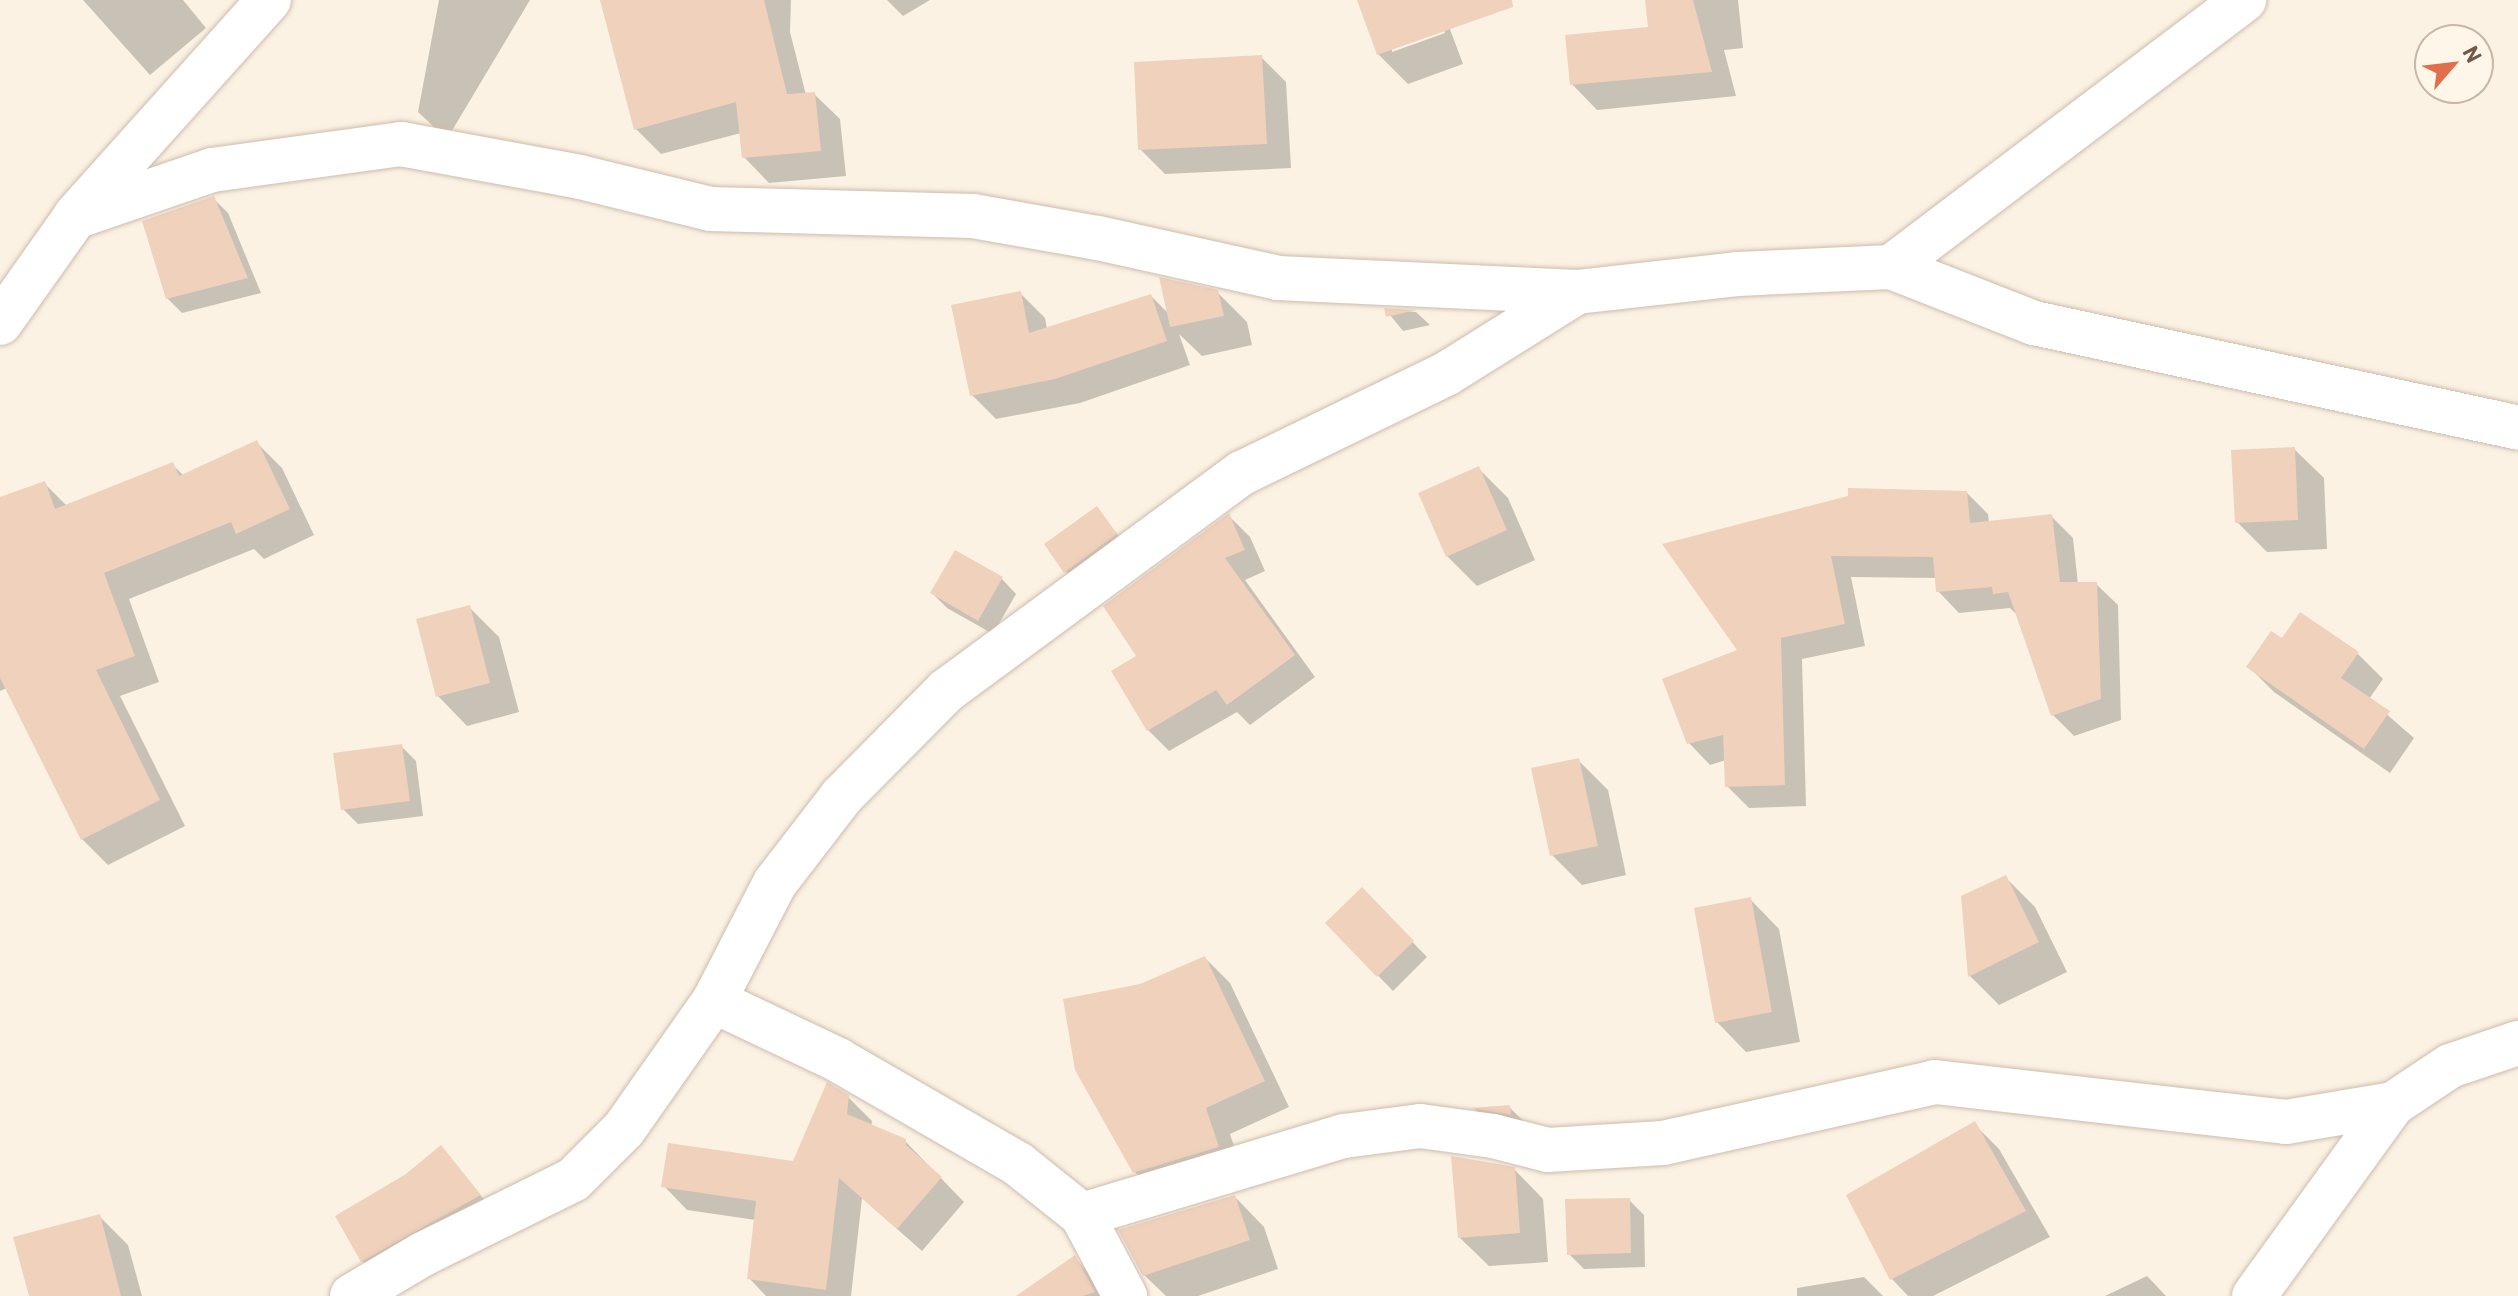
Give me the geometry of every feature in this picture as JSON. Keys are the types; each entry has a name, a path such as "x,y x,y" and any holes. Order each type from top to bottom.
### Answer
{"street":[{"path":"0,323 75,217 269,0"},
{"path":"1891,267 2244,0"},
{"path":"75,217 212,170 401,144 580,177 710,209 973,216 1098,238 1278,278 1577,292 1737,274 1891,267 2034,323 2518,428"},
{"path":"352,1296 423,1254 573,1180 624,1129 714,1001 775,883 842,796 946,691 1242,473 1446,374 1577,292"},
{"path":"714,1001 838,1060 1004,1156 1082,1215 1125,1296"},
{"path":"2254,1296 2393,1104 2450,1066 2518,1043"},
{"path":"1082,1215 1344,1136 1420,1126 1493,1136 1548,1150 1663,1143 1935,1082 2286,1122 2393,1104"}],"building":[{"path":"600,0 764,0 787,94 815,92 821,151 742,158 736,102 634,130"},
{"path":"1357,0 1512,0 1513,7 1377,55"},
{"path":"1645,0 1693,0 1712,72 1570,85 1565,35 1648,27"},
{"path":"1262,55 1267,144 1138,150 1134,62"},
{"path":"214,196 248,278 166,299 142,221"},
{"path":"1159,277 1218,290 1224,316 1170,327"},
{"path":"1021,291 1029,333 1151,294 1167,341 1055,379 970,396 951,305"},
{"path":"1384,308 1417,310 1386,317"},
{"path":"257,440 290,509 236,534 231,522 104,573 135,656 96,670 160,800 81,840 0,678 0,497 45,481 55,509 173,462 179,476"},
{"path":"2295,447 2298,520 2235,523 2231,450"},
{"path":"1479,466 1507,530 1446,557 1418,493"},
{"path":"1848,488 1967,491 1970,523 2052,514 2060,582 2097,582 2101,699 2051,716 2008,592 1993,594 1992,587 1936,592 1933,557 1831,556 1845,624 1781,638 1785,785 1725,787 1723,735 1687,744 1662,679 1737,650 1662,544 1848,496"},
{"path":"1097,506 1117,534 1064,573 1044,544"},
{"path":"1229,513 1245,550 1225,558 1295,655 1227,705 1216,690 1147,731 1111,671 1136,656 1103,606"},
{"path":"955,550 1003,577 978,621 930,593"},
{"path":"470,605 490,683 436,697 416,619"},
{"path":"2300,612 2359,652 2341,678 2390,711 2364,749 2246,667 2271,631 2282,638"},
{"path":"402,744 410,801 341,810 333,753"},
{"path":"1579,758 1598,846 1550,856 1531,768"},
{"path":"2006,875 2039,942 1968,977 1961,896"},
{"path":"1362,887 1414,941 1377,977 1325,923"},
{"path":"1751,897 1772,1012 1715,1023 1694,908"},
{"path":"1205,956 1265,1081 1206,1108 1219,1147 1133,1173 1075,1070 1063,999 1140,984"},
{"path":"827,1082 849,1095 847,1114 906,1139 906,1145 942,1177 897,1229 839,1178 826,1290 747,1279 756,1201 661,1187 668,1143 793,1161"},
{"path":"1510,1105 1511,1115 1470,1108"},
{"path":"1975,1121 2026,1211 1890,1280 1846,1195"},
{"path":"441,1145 481,1195 361,1262 335,1216 406,1174"},
{"path":"1451,1156 1515,1167 1520,1233 1458,1238"},
{"path":"1235,1195 1250,1240 1143,1276 1118,1230"},
{"path":"1630,1198 1631,1253 1567,1255 1565,1199"},
{"path":"100,1214 121,1296 29,1296 13,1237"},
{"path":"1075,1255 1095,1292 1083,1296 1016,1296"}]}
